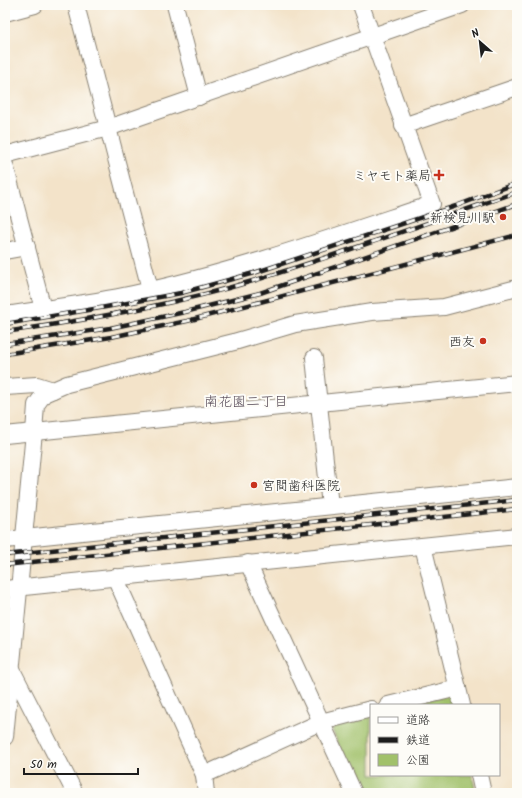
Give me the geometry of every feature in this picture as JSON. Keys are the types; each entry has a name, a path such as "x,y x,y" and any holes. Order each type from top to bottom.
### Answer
{"street":[{"path":"5,13 35,5"},
{"path":"76,5 150,290"},
{"path":"175,5 199,97"},
{"path":"5,315 100,300 150,290 266,259 432,204 360,5"},
{"path":"5,155 108,128 462,5"},
{"path":"403,126 517,87"},
{"path":"5,165 43,309"},
{"path":"5,251 27,247"},
{"path":"5,728 12,670 12,588 24,538 36,405 44,394 67,384 234,342 294,324 372,312 444,307 517,288"},
{"path":"314,358 330,506"},
{"path":"5,435 517,383"},
{"path":"5,387 37,384 53,390"},
{"path":"5,540 517,487"},
{"path":"12,588 517,536"},
{"path":"423,546 462,704"},
{"path":"248,563 354,793"},
{"path":"116,577 204,775 206,793"},
{"path":"12,670 75,793"},
{"path":"392,704 458,688"},
{"path":"204,775 321,722 370,709"},
{"path":"479,776 483,793"}],"green space":[{"path":"446,695 453,699 455,704 412,704"},
{"path":"370,715 370,776 472,776 476,793 361,793 332,730 336,723"}],"railway":[{"path":"5,324 181,293 254,273 456,206 517,183"},
{"path":"5,332 164,304 226,289 322,259 517,192"},
{"path":"5,344 110,328 185,312 260,293 517,204"},
{"path":"5,354 111,337 187,321 517,235"},
{"path":"5,555 517,500"},
{"path":"5,565 517,509"}],"place":[{"name":"ミヤモト薬局","path":"439,175"},
{"name":"新検見川駅","path":"503,217"},
{"name":"西友","path":"483,341"},
{"name":"宮間歯科医院","path":"254,485"}],"district":[{"name":"南花園二丁目","path":"246,401"}]}
